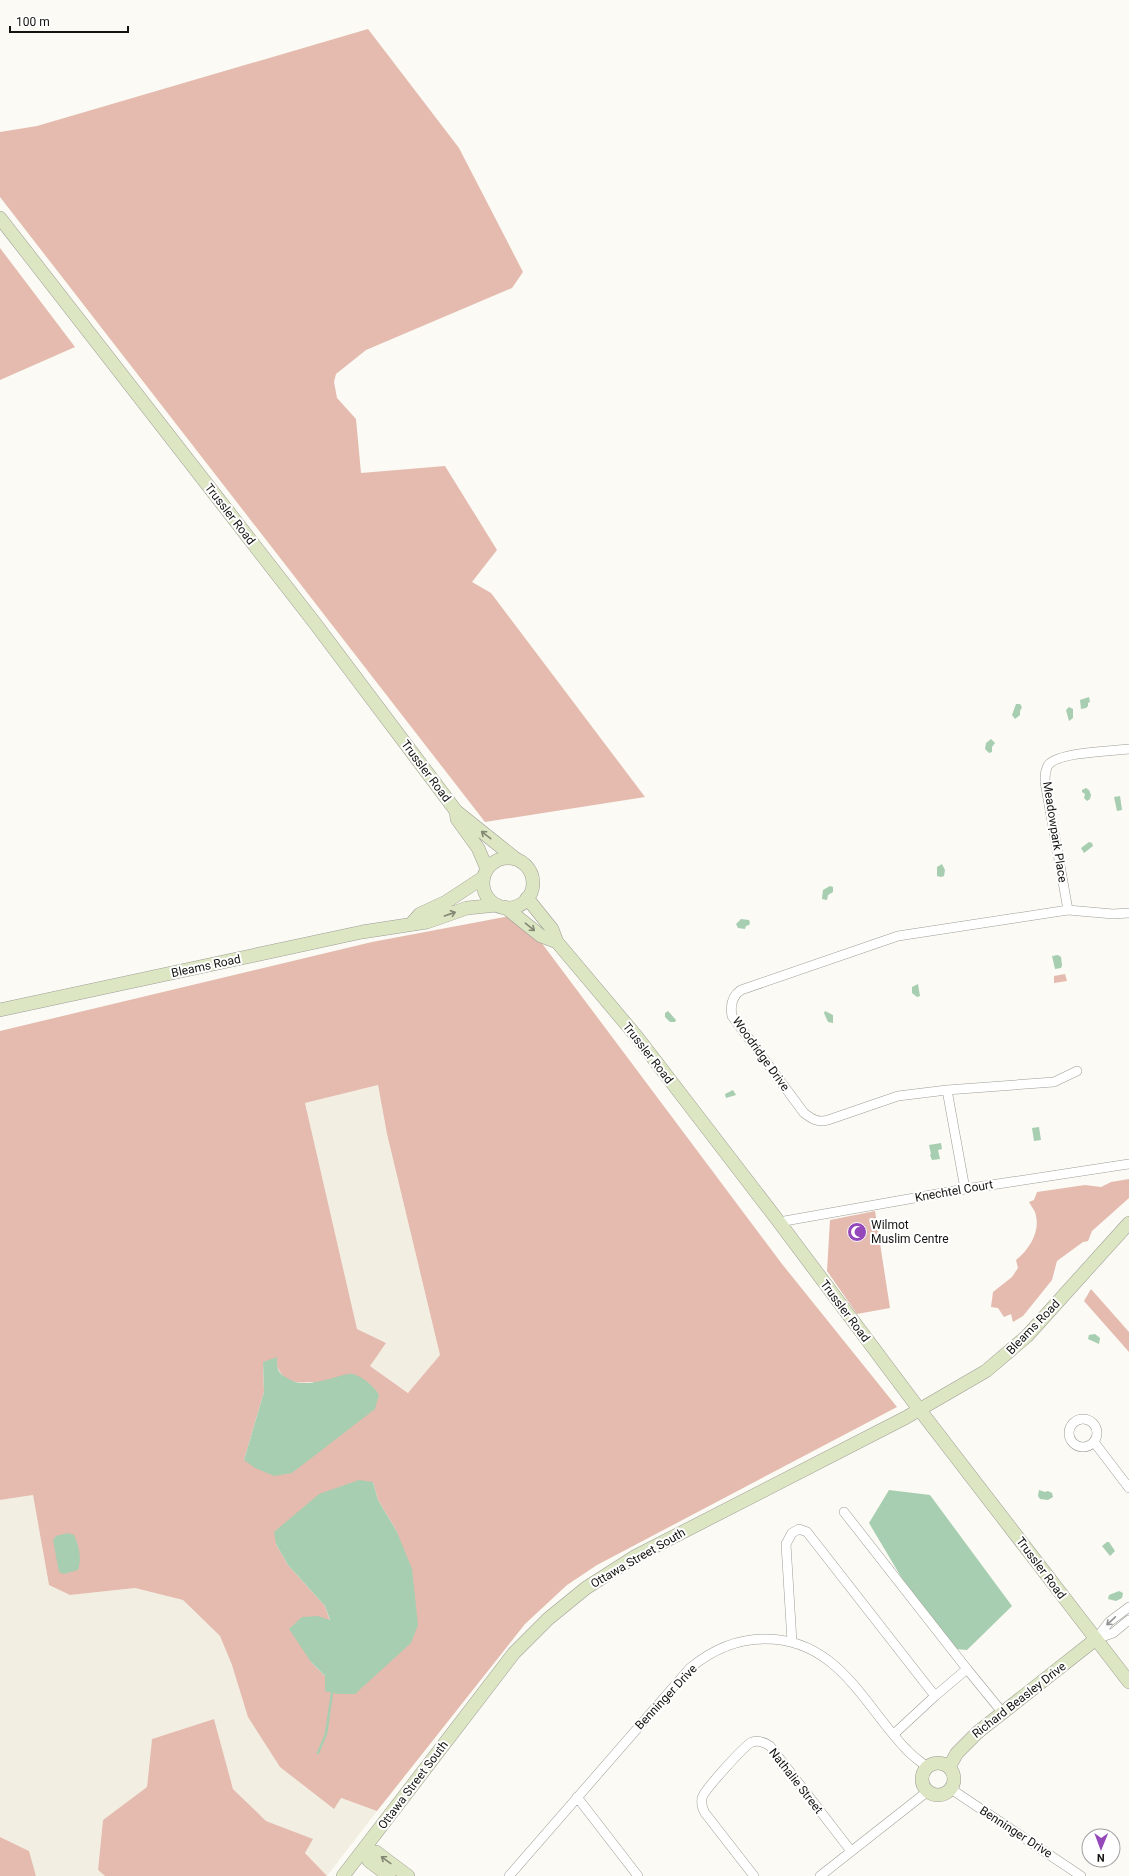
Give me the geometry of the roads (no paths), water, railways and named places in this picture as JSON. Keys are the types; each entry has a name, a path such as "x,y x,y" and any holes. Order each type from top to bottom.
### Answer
{"main road":[{"name":"Trussler Road","path":"0,218 314,622 456,811 464,815 516,859"},
{"name":"Trussler Road","path":"456,811 457,819 478,848 486,873"},
{"path":"500,859 516,859 526,865 532,876 531,892 521,904 513,907 501,906 486,893 483,885 486,873 500,859"},
{"name":"Bleams Road","path":"412,923 420,914 446,902 486,873"},
{"name":"Trussler Road","path":"527,898 552,929 557,942 637,1037 779,1222 919,1410 1129,1682"},
{"name":"Trussler Road","path":"501,906 541,936 557,942"},
{"name":"Bleams Road","path":"0,1010 412,923 427,922 467,908 501,906"},
{"name":"Bleams Road","path":"919,1410 973,1380 1010,1352 1041,1321 1129,1223"},
{"name":"Ottawa Street South","path":"343,1876 514,1653 548,1619 586,1588 636,1556 919,1410"},
{"name":"Richard Beasley Drive","path":"949,1767 957,1753 967,1741 1096,1639"},
{"path":"938,1762 949,1767 955,1778 951,1789 939,1795 928,1792 922,1779 923,1773 927,1767 938,1762"},
{"path":"363,1851 369,1861 389,1876"},
{"path":"363,1851 376,1852 408,1876"}],"street":[{"name":"Meadowpark Place","path":"1068,910 1044,782 1048,765 1062,757 1129,749"},
{"name":"Woodridge Drive","path":"1077,1071 1054,1082 947,1090 898,1096 824,1121 812,1120 804,1114 732,1016 731,1005 733,998 741,990 898,936 1068,910 1112,914 1129,913"},
{"path":"947,1090 965,1189"},
{"name":"Knechtel Court","path":"779,1222 965,1189 1129,1164"},
{"path":"1094,1442 1129,1488"},
{"path":"844,1512 1002,1712"},
{"path":"792,1642 786,1544 792,1533 799,1529 807,1532 934,1696"},
{"path":"1096,1639 1109,1622 1129,1607"},
{"path":"1096,1639 1113,1633 1129,1620"},
{"name":"Benninger Drive","path":"509,1876 683,1675 705,1657 731,1644 749,1640 768,1639 792,1642 814,1650 838,1667 907,1750 927,1767"},
{"path":"894,1734 934,1696 967,1669"},
{"name":"Nathalie Street","path":"754,1876 705,1813 702,1802 706,1790 744,1747 754,1742 765,1743 772,1748 851,1851"},
{"name":"Benninger Drive","path":"951,1789 1081,1876"},
{"path":"820,1876 928,1792"},
{"path":"577,1797 638,1876"}],"waterway":[{"path":"318,1753 326,1734 332,1693"}],"place":[{"name":"Wilmot Muslim Centre","path":"857,1232"}]}
